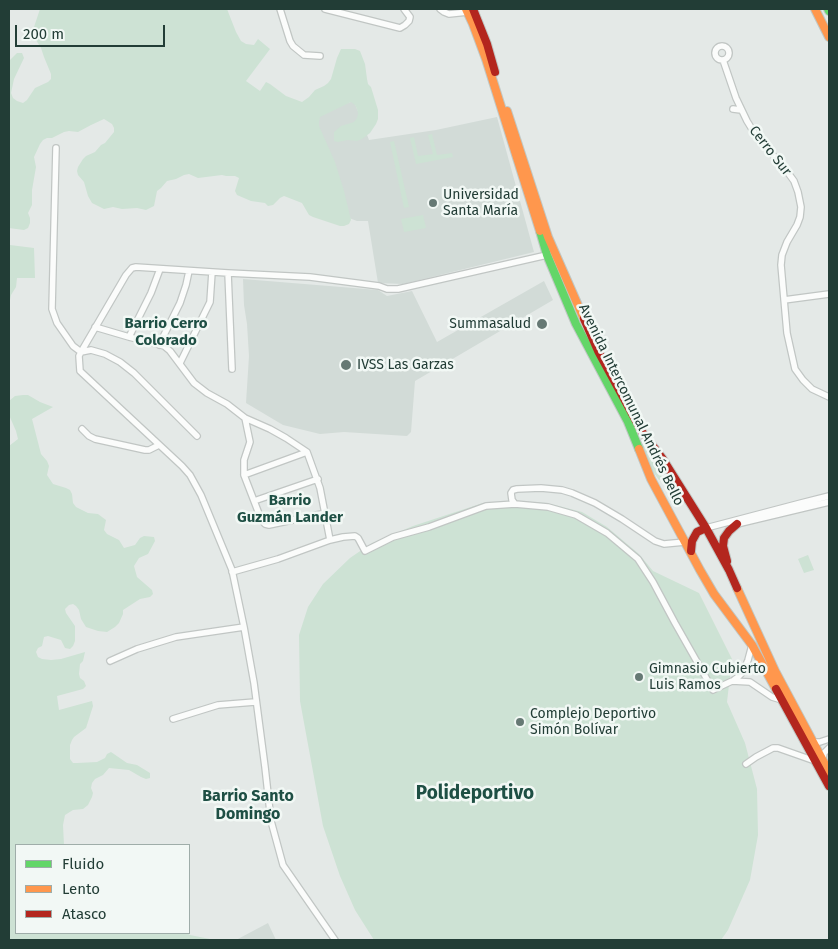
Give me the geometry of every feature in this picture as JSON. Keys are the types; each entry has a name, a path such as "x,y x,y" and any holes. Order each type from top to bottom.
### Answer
{"main road":[{"path":"815,9 829,37"},
{"name":"Avenida Intercomunal Andrés Bello","path":"469,10 488,64 508,134 547,254 576,324 628,422 651,479 714,594 752,645 782,700 819,760 829,772"},
{"name":"Avenida Intercomunal Andrés Bello","path":"469,10 487,44 548,237 598,351 642,432 662,458 706,528 729,570 764,649 813,742 829,786"},
{"path":"729,570 723,546 724,538 728,531 737,524"},
{"path":"691,551 692,541 697,532 706,528"}],"street":[{"path":"280,9 293,46 304,55 320,56"},
{"path":"325,9 400,28 409,21 410,17 404,9"},
{"path":"440,9 449,14 469,10"},
{"name":"Cerro Sur","path":"723,60 741,110 758,139 794,181 798,192 801,207 800,217 787,242 782,255 781,265 787,333 796,369 803,380 812,389 829,397"},
{"path":"733,109 741,110"},
{"path":"56,148 52,309 57,323 73,346 81,352 91,350 105,354 120,362 134,373 197,436"},
{"path":"334,940 283,865 271,821 266,767 255,702 254,683 232,572 196,485 182,466 80,371 81,352 129,271 136,267 310,277 379,286 387,290 398,290 547,254"},
{"path":"129,337 160,269"},
{"path":"159,345 180,303 189,270"},
{"path":"180,363 210,302 212,272"},
{"path":"228,273 232,369"},
{"path":"784,300 829,294"},
{"path":"95,327 164,346 180,363 194,383 207,394 227,404 245,418 270,429 307,452 318,479 330,540"},
{"path":"245,418 250,442 244,460 244,474 261,519 265,524 270,525 326,513"},
{"path":"82,430 96,439 145,450 159,445"},
{"path":"244,474 307,452"},
{"path":"254,501 318,479"},
{"path":"515,504 511,496 513,490 541,488 562,490 595,503 656,541 664,544 685,542"},
{"path":"706,528 829,496"},
{"path":"737,524 829,502"},
{"path":"232,572 343,537 355,536 358,538 365,552 393,537 429,527 486,506 515,504 548,507 576,515 600,528 638,559 713,690 732,681 743,672 752,645"},
{"path":"110,661 137,649 176,637 244,627"},
{"path":"732,681 750,682 782,700"},
{"path":"173,718 218,705 255,702"},
{"path":"813,742 829,739"},
{"path":"746,764 768,750 778,748 819,760 829,748"}],"shaded area":[{"name":"Universidad Santa María","path":"354,101 369,140 436,130 497,117 534,252 403,284 378,283 368,221 357,221 349,218 310,115"},
{"name":"IVSS Las Garzas","path":"243,279 378,290 387,296 412,291 437,342 544,281 553,300 415,381 411,432 407,436 344,432 320,434 283,425 246,403 249,356"},
{"path":"268,923 276,940 236,940"}],"green space":[{"path":"40,9 227,9 241,41 254,45 258,39 270,49 246,81 260,91 266,82 286,96 302,102 331,79 341,49 360,51 365,64 368,84 371,87 378,110 376,124 370,133 362,139 357,141 334,141 334,132 341,126 354,122 357,118 357,109 351,102 320,117 319,122 344,191 351,220 349,224 340,226 313,217 309,215 302,203 284,196 273,205 268,206 265,203 251,201 237,195 235,191 239,178 222,175 198,178 189,174 167,181 157,191 154,206 146,210 113,207 104,209 92,203 84,182 77,171 83,159 95,152 114,132 112,124 104,119 78,132 64,132 43,140 34,157 36,167 32,190 32,205 28,213 30,223 28,228 24,230 9,228 9,61 17,53 22,53 24,58 14,79 11,93 17,101 23,103 35,88 51,79 51,74 34,31"},
{"path":"432,134 437,155 452,153 453,157 416,164 410,138 414,137 418,156 433,154 428,135"},
{"path":"394,141 409,207 404,208 390,142"},
{"path":"423,215 426,228 404,232 401,219"},
{"path":"9,240 10,245 34,248 35,278 17,278 16,287 11,295 9,305"},
{"path":"28,395 53,407 32,419 41,454 49,466 47,475 53,484 70,490 76,507 88,513 98,514 106,520 104,530 107,534 119,540 124,548 135,545 144,536 154,537 155,541 148,554 139,558 134,566 137,577 152,590 153,594 150,597 140,599 123,610 119,623 107,632 86,627 76,606 73,604 69,605 65,609 75,626 73,646 70,649 65,648 61,640 48,636 44,637 42,646 36,652 38,657 51,660 85,652 83,661 80,664 79,674 86,686 83,689 57,696 59,710 92,701 93,706 86,728 74,737 70,745 70,759 73,763 97,762 111,752 127,763 137,765 150,773 150,778 146,779 129,770 109,768 92,783 93,793 88,805 83,809 73,810 65,815 63,825 64,844 15,844 15,934 188,934 215,940 9,940 9,446 18,439 9,415 9,401 15,396"},
{"path":"640,439 663,478 659,480 647,463 638,441"},
{"name":"Complejo Deportivo Simón Bolívar","path":"518,501 547,503 582,512 607,527 639,554 653,571 699,593 732,659 727,702 745,743 757,789 758,835 750,880 728,930 721,940 374,940 355,910 340,876 323,826 300,701 299,635 308,607 323,584 350,558 372,543 413,526 483,503"},
{"path":"808,555 814,570 804,573 798,559"}],"traffic: fast":[{"path":"540,231 547,255 576,324 628,422 639,449"}],"traffic: slow":[{"path":"466,9 486,59 540,231"},
{"path":"815,9 829,37"},
{"path":"507,111 548,237 584,319"},
{"path":"639,449 651,479 700,570 714,594 752,645 776,689"},
{"path":"737,588 775,671 829,772"}],"traffic: jam":[{"path":"473,9 487,44 495,72"},
{"path":"584,319 598,351 642,432 662,458 706,528 737,588"},
{"path":"727,561 723,546 724,538 737,524"},
{"path":"691,551 692,541 697,532 706,528"},
{"path":"776,689 829,786"}],"place":[{"name":"Universidad Santa María","path":"433,203"},
{"name":"Summasalud","path":"542,324"},
{"name":"IVSS Las Garzas","path":"346,365"},
{"name":"Gimnasio Cubierto Luis Ramos","path":"639,677"},
{"name":"Complejo Deportivo Simón Bolívar","path":"520,722"}],"district":[{"name":"Barrio Cerro Colorado","path":"166,332"},
{"name":"Barrio Guzmán Lander","path":"290,510"},
{"name":"Polideportivo","path":"475,794"},
{"name":"Barrio Santo Domingo","path":"248,806"}]}
